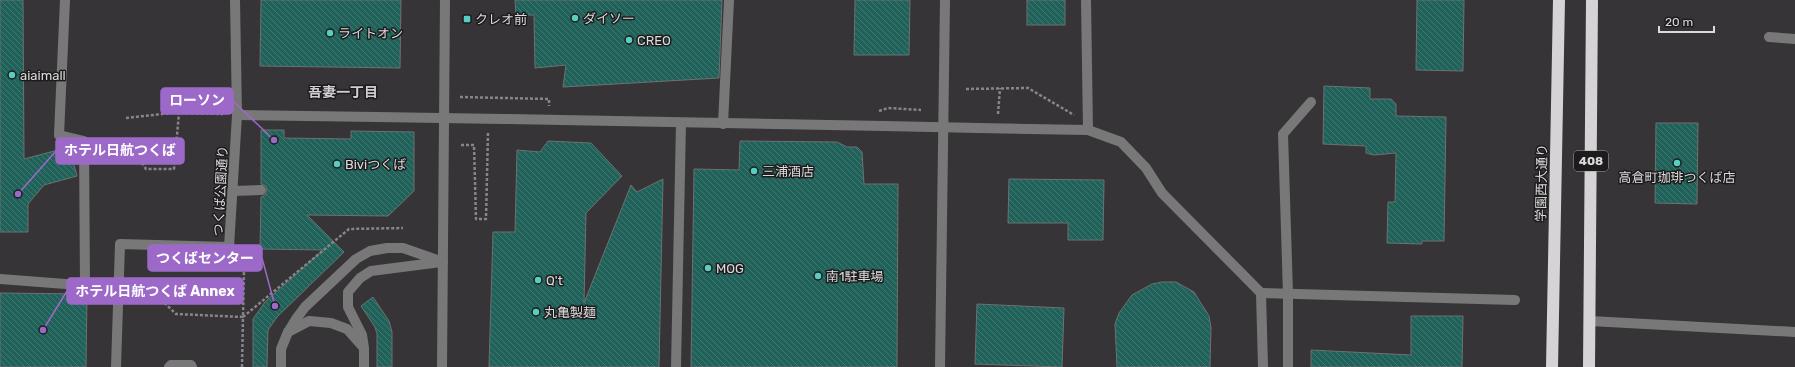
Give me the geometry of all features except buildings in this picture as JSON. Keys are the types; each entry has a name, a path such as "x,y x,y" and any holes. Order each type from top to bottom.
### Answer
{"highway":[{"name":"学園西大通り","path":"1552,367 1559,0"},
{"name":"408","path":"1589,367 1592,0"}],"street":[{"path":"65,0 59,135 84,141 80,169 85,285"},
{"name":"つくば公園通り","path":"116,367 120,244 229,247 237,115 235,0"},
{"path":"442,367 445,0"},
{"path":"723,124 729,0"},
{"path":"940,367 945,0"},
{"path":"1086,0 1088,127"},
{"path":"1769,37 1795,39"},
{"path":"1288,367 1288,294 1283,134 1311,102"},
{"path":"237,115 997,129 1088,127 1121,142 1146,168 1162,194 1261,293 1515,300"},
{"path":"676,367 681,123"},
{"path":"233,191 261,190"},
{"path":"281,367 281,349 288,332 305,307 356,259 370,251 387,248 403,248 443,262"},
{"path":"364,367 362,335 348,307 348,292 360,278 371,271 443,262"},
{"path":"0,279 118,288"},
{"path":"1261,293 1263,367"},
{"path":"288,332 309,321 331,323 347,329 364,348"},
{"path":"1590,321 1795,332"},
{"path":"168,367 171,364 191,365 192,367"}],"path":[{"path":"997,129 1000,88"},
{"path":"966,89 1028,88 1088,127"},
{"path":"460,96 549,99 549,120"},
{"path":"126,118 179,113 237,115"},
{"path":"125,138 146,169 174,169 179,113"},
{"path":"461,145 474,145 476,219 486,219 488,119"},
{"path":"150,289 176,314 243,317 349,229 403,228"},
{"path":"242,367 244,271"}],"place":[{"name":"ダイソー","path":"575,18"},
{"name":"クレオ前","path":"467,19"},
{"name":"ライトオン","path":"330,33"},
{"name":"CREO","path":"629,40"},
{"name":"aiaimall","path":"12,75"},
{"name":"ローソン","path":"274,140"},
{"name":"高倉町珈琲つくば店","path":"1677,163"},
{"name":"Biviつくば","path":"337,164"},
{"name":"三浦酒店","path":"754,171"},
{"name":"ホテル日航つくば","path":"18,194"},
{"name":"MOG","path":"708,268"},
{"name":"南1駐車場","path":"818,276"},
{"name":"Q't","path":"538,280"},
{"name":"つくばセンター","path":"275,306"},
{"name":"丸亀製麺","path":"536,312"},
{"name":"ホテル日航つくば Annex","path":"43,330"}],"district":[{"name":"吾妻一丁目","path":"343,92"}]}
